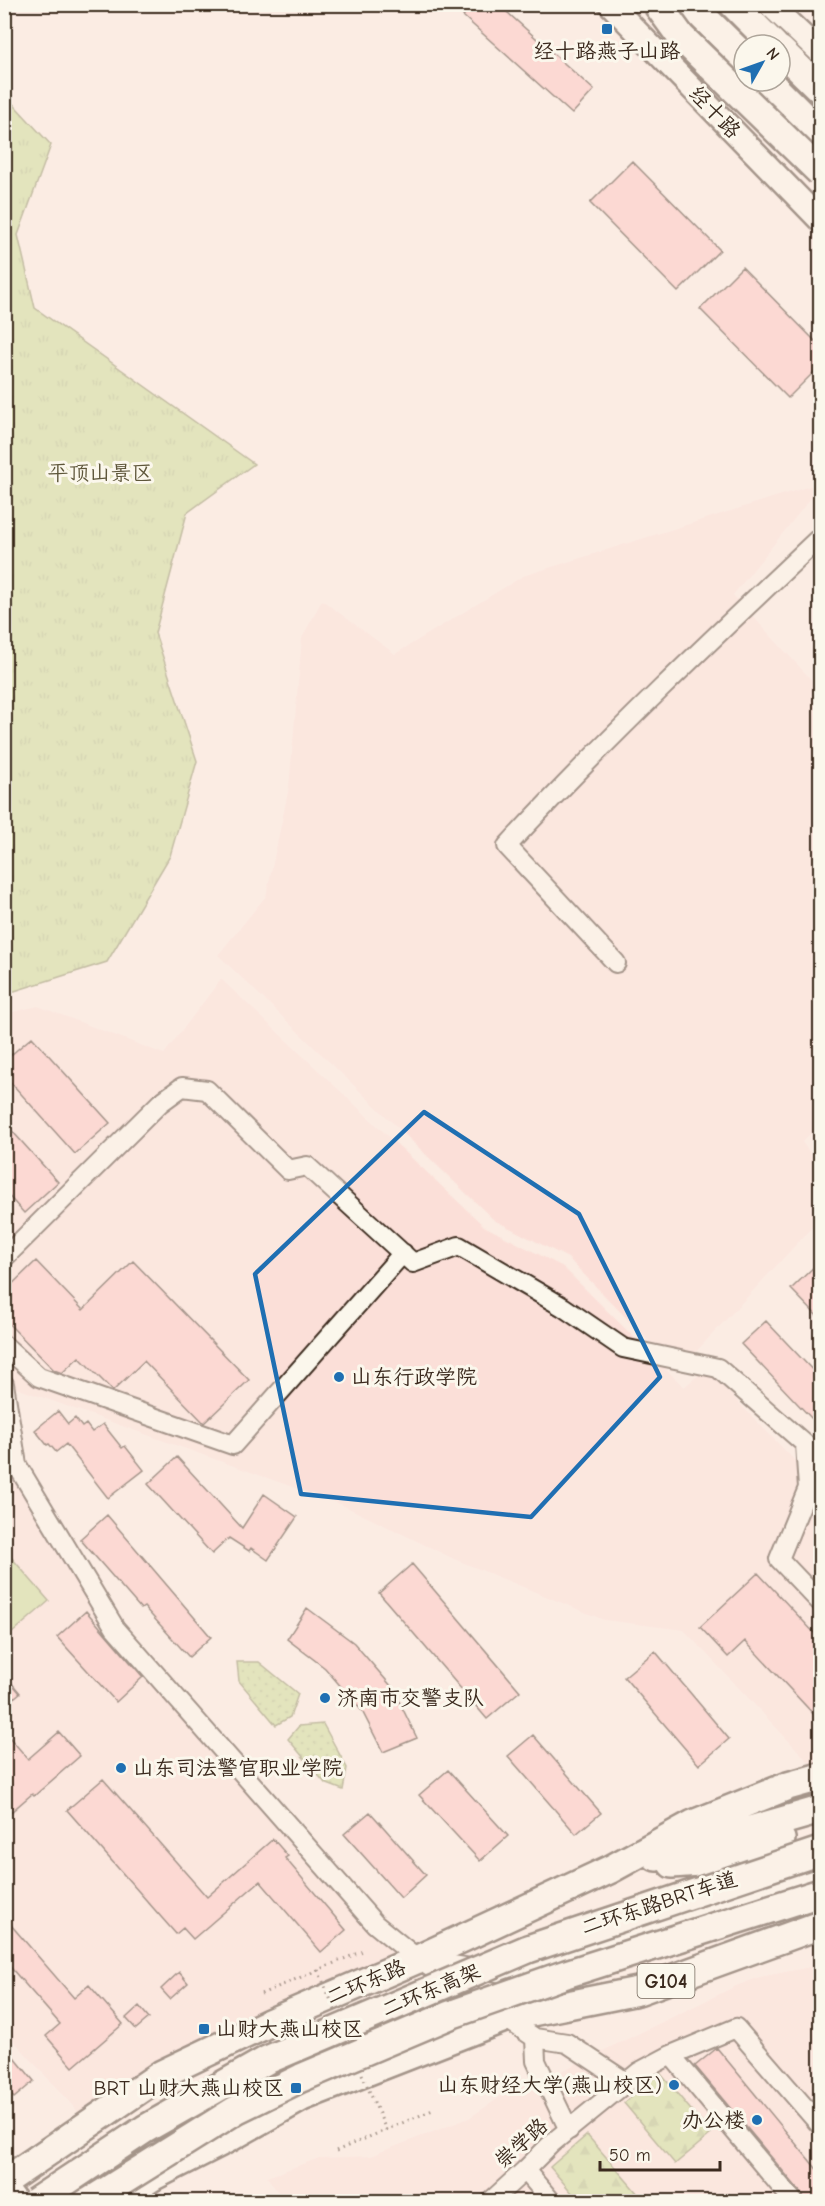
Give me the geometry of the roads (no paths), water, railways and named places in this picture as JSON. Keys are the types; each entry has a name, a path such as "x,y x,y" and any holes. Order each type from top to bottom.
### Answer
{"highway":[{"path":"657,4 681,37 820,172"},
{"path":"690,4 732,45"},
{"path":"733,4 762,33"},
{"path":"792,62 820,89"},
{"path":"780,93 820,133"},
{"name":"二环东路","path":"4,2183 162,2074 268,2023 418,1959 611,1869 693,1824 788,1786 820,1777"},
{"path":"611,1869 820,1810"},
{"name":"二环东路","path":"611,1869 713,1861 820,1827"},
{"name":"二环东高架","path":"35,2202 145,2129 267,2060 528,1949 820,1851"},
{"path":"538,2011 602,1974 666,1946 820,1894"},
{"name":"二环东高架","path":"89,2202 236,2110 301,2078 418,2029 566,1974 820,1894"},
{"path":"538,2011 820,1910"},
{"name":"G104","path":"114,2202 154,2176 302,2097 507,2017 638,1991 820,1925"}],"main road":[{"name":"经十路","path":"610,4 820,220"},
{"path":"769,4 820,52"},
{"path":"4,2183 17,2202"}],"street":[{"path":"616,963 507,846 715,637 820,537"},
{"path":"4,1258 160,1103 182,1087 207,1090 288,1170 307,1166 413,1263 459,1246 563,1307 623,1348 718,1368 805,1444 808,1488 779,1559 820,1602"},
{"path":"4,1345 39,1377 233,1445 403,1253"},
{"path":"4,1384 17,1466 115,1628 375,1924 418,1959 535,2038 567,2043 626,2082"},
{"name":"二环东路BRT车道","path":"418,1959 510,1974 820,1875"},
{"path":"507,2017 510,1974"},
{"name":"崇学路","path":"490,2202 552,2143 639,2072 671,2055 736,2028 820,2125"},
{"path":"535,2038 536,2061 569,2130"},
{"path":"671,2055 794,2202"},
{"path":"525,2170 552,2202"}],"place":[{"name":"经十路燕子山路","path":"607,29"},
{"name":"山东行政学院","path":"339,1377"},
{"name":"济南市交警支队","path":"325,1698"},
{"name":"山东司法警官职业学院","path":"121,1768"},
{"name":"山财大燕山校区","path":"204,2029"},
{"name":"山东财经大学(燕山校区)","path":"674,2085"},
{"name":"BRT 山财大燕山校区","path":"296,2088"},
{"name":"办公楼","path":"757,2120"}],"park label":[{"name":"平顶山景区","path":"100,473"}]}
